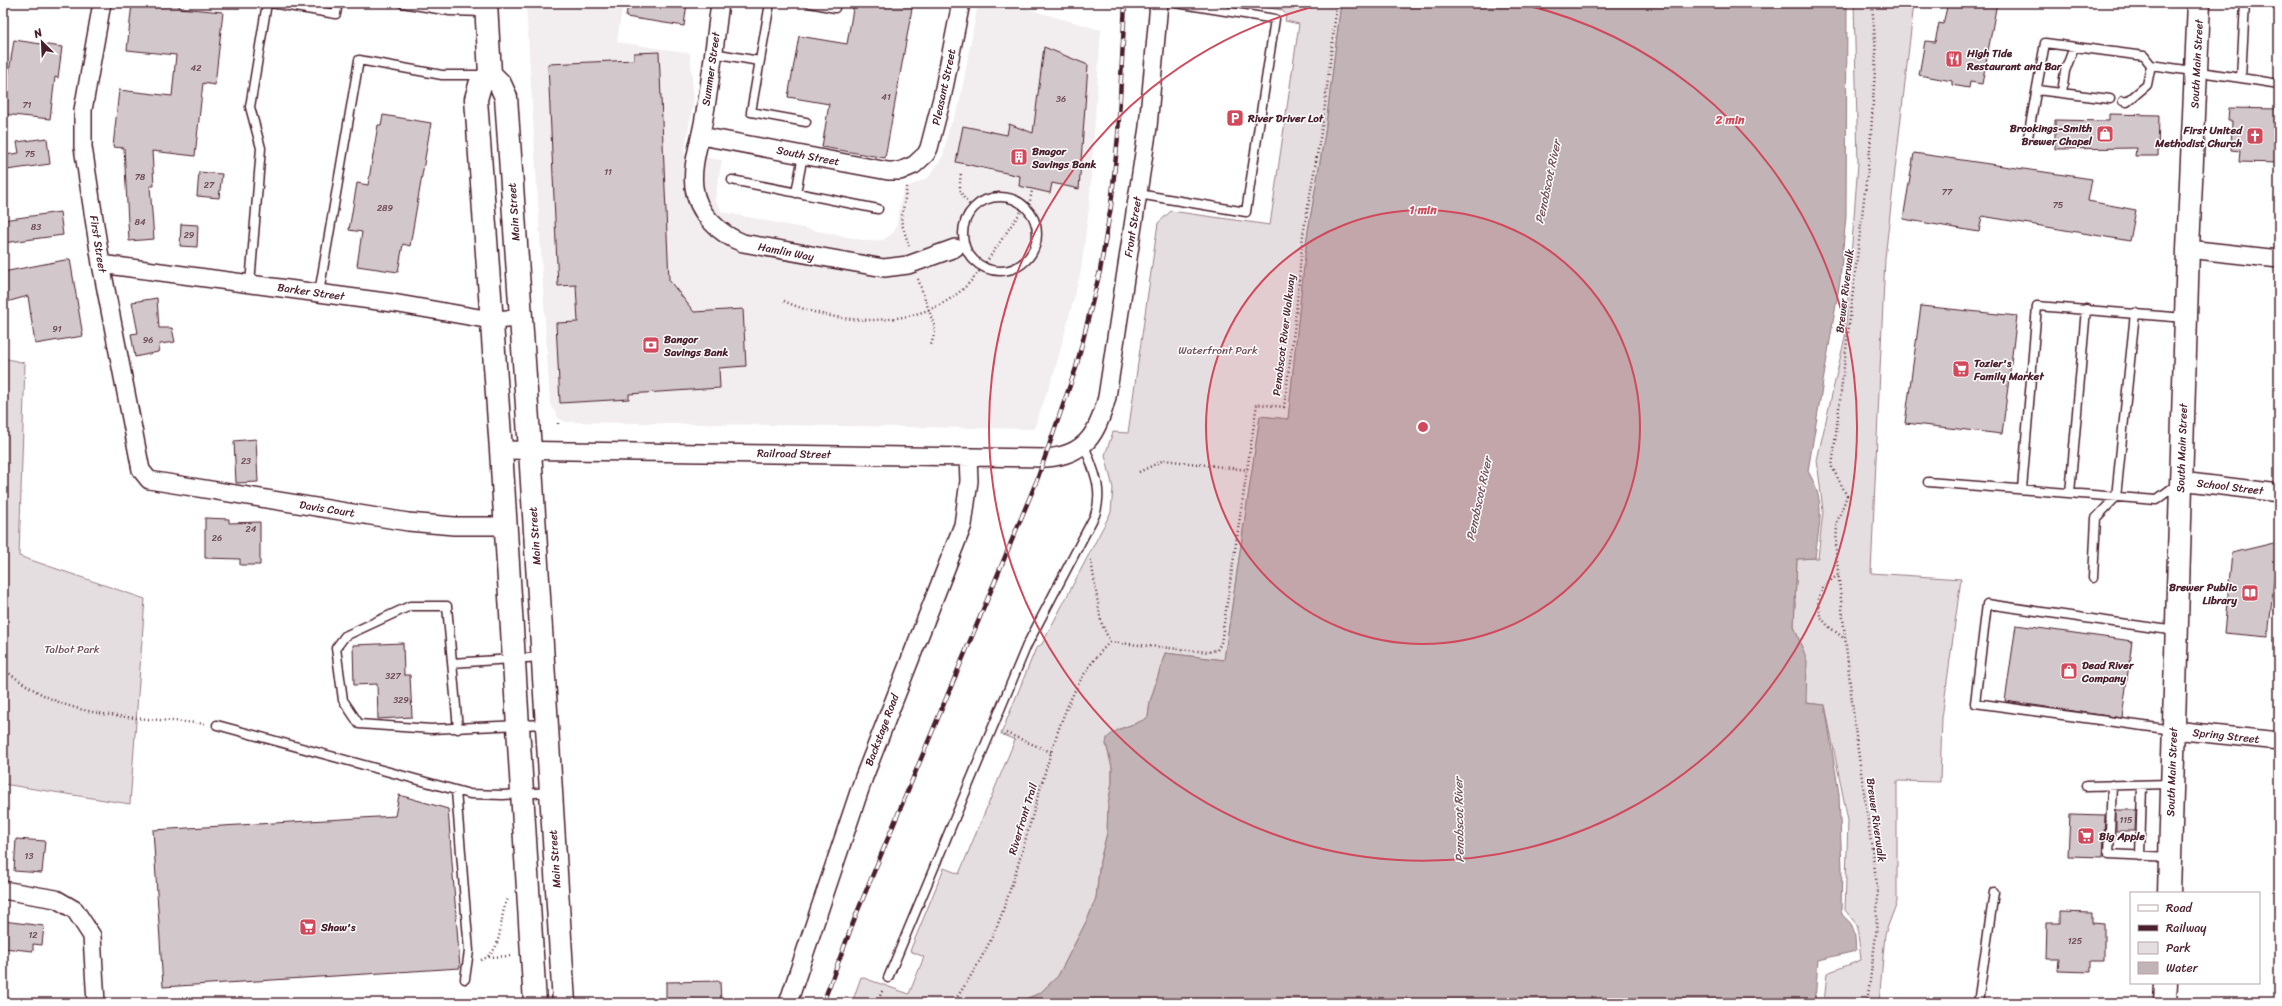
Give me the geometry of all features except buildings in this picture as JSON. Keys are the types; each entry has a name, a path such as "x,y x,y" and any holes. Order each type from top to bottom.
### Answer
{"main road":[{"name":"South Main Street","path":"2169,892 2188,249 2199,3"},
{"path":"486,8 490,74 480,85 476,99 535,1003"},
{"name":"Main Street","path":"490,74 500,84 506,97 530,450 564,1003"},
{"path":"2165,1003 2166,984"}],"street":[{"name":"First Street","path":"102,3 83,110 83,147 101,264 141,470 149,480"},
{"name":"Summer Street","path":"701,136 720,3"},
{"name":"Pleasant Street","path":"914,165 926,154 933,136 961,3"},
{"name":"Front Street","path":"1084,445 1098,427 1107,397 1150,108 1159,3"},
{"name":"South Street","path":"701,136 888,171 900,171 914,165"},
{"name":"Hamlin Way","path":"701,136 693,178 695,195 709,220 734,240 754,246 884,268 908,264 959,247"},
{"path":"2188,249 2279,259"},
{"name":"Barker Street","path":"101,264 319,293 491,320 521,318"},
{"name":"Railroad Street","path":"500,450 1054,457 1068,454 1084,445"},
{"name":"Backstage Road","path":"788,1003 864,777 962,524 969,481 968,457"},
{"name":"Davis Court","path":"149,480 408,522 454,526 505,526"},
{"name":"School Street","path":"2181,481 2279,492"},
{"name":"Spring Street","path":"2174,730 2279,741"},
{"path":"3,890 56,899 75,910 92,936 96,1003"}],"lane":[{"path":"250,284 261,148 250,107 267,3"},
{"path":"271,3 336,14 338,3"},
{"path":"402,3 450,11 486,8"},
{"path":"770,3 751,112 806,122"},
{"path":"810,3 835,8"},
{"path":"1138,194 1246,212 1275,19 1176,3"},
{"path":"2241,78 2245,3"},
{"path":"2028,137 2045,43 2144,56 2151,65 2279,84"},
{"path":"2062,93 2065,71 2074,47"},
{"path":"713,53 759,61"},
{"path":"319,293 359,60 442,75 490,74"},
{"path":"2123,101 2127,102 2147,85 2151,65"},
{"path":"2037,90 2110,99"},
{"path":"796,193 803,155"},
{"path":"732,180 878,209"},
{"path":"999,197 1013,199 1025,206 1033,217 1037,230 1036,243 1030,256 1021,265 1008,271 995,271 982,267 959,247 963,225 973,208 985,200 999,197"},
{"path":"2022,490 2037,306 2186,318"},
{"path":"2070,493 2086,309"},
{"path":"2093,578 2096,518 2116,497 2134,313"},
{"path":"888,978 1027,645 1095,515 1100,500 1099,487 1084,445"},
{"path":"1928,482 2156,500 2181,481"},
{"path":"2174,730 1975,703 1987,604 2177,631"},
{"path":"458,729 447,606 410,606 345,636 336,648 343,700 359,724 458,729 547,724"},
{"path":"452,663 543,657"},
{"path":"217,725 456,791 487,795 551,792"},
{"path":"2086,786 2172,784"},
{"path":"2112,785 2109,854 2170,857"},
{"path":"2140,856 2142,785"},
{"path":"456,791 469,951 465,979"},
{"path":"1978,1003 1994,892"}],"path":[{"name":"Penobscot River Walkway","path":"1110,642 1208,652 1220,647 1257,404 1284,407 1295,322 1303,235 1323,121 1337,3"},
{"name":"Brewer Riverwalk","path":"1867,1003 1876,935 1878,892 1854,729 1846,639 1838,575 1837,522 1847,496 1832,467 1832,462 1870,149 1876,53 1872,3"},
{"path":"961,174 960,191 964,199 973,208"},
{"path":"907,239 901,221 908,184"},
{"path":"784,301 805,310 855,319 904,317 929,309 963,289 982,267 1030,201 1032,190"},
{"path":"921,286 935,332 931,346"},
{"path":"558,423 558,428"},
{"path":"1139,472 1164,460 1248,470"},
{"path":"1091,560 1101,622 1110,642"},
{"path":"1838,575 1822,587 1818,601 1820,616 1828,626 1846,639"},
{"name":"Riverfront Trail","path":"953,1003 968,982 1002,914 1060,722 1079,681 1099,653 1110,642"},
{"path":"3,670 28,687 62,703 95,712 217,725"},
{"path":"1006,733 1052,752"},
{"path":"489,957 496,947 503,907 508,898"},
{"path":"468,961 489,957 512,956"}],"shaded area":[{"path":"526,3 623,3 617,42 690,53 694,99 684,154 722,160 715,200 722,212 868,241 883,240 893,233 896,228 903,189 929,177 943,156 948,131 959,105 978,3 1007,3 1101,30 1089,208 1081,271 1055,370 1034,429 567,422 559,419 550,404"}],"green space":[{"name":"Waterfront Park","path":"1236,3 1341,3 1325,133 1307,237 1288,419 1260,416 1224,660 1165,653 1150,702 1148,717 1142,721 1119,729 1106,744 1112,767 1112,782 1108,805 1107,833 1100,861 1096,898 1088,918 1058,976 1040,993 1016,1003 852,1003 861,977 909,994 924,957 910,951 944,868 959,874 1015,740 1001,734 1036,648 1042,644 1111,512 1113,488 1105,455 1113,432 1128,433 1158,223 1171,211 1270,225 1299,24 1285,21 1286,15 1282,10"},
{"path":"1854,3 1914,3 1885,258 1871,573 1961,579 1942,718 1940,782 1897,781 1897,902 1885,934 1879,1003 1824,1003 1827,973 1861,960 1857,925 1845,910 1848,821 1825,705 1806,703 1794,626 1797,559 1818,558 1823,511 1817,460 1845,337 1858,163"},
{"name":"Talbot Park","path":"3,358 25,363 19,556 145,599 130,804 3,784"}],"water":[{"name":"Penobscot River","path":"1341,3 1847,3 1846,216 1840,281 1808,471 1818,494 1820,504 1820,524 1815,558 1797,559 1794,626 1807,661 1806,703 1825,705 1839,794 1842,869 1841,911 1853,927 1856,951 1818,960 1815,1003 1016,1003 1040,993 1058,976 1088,918 1096,898 1100,861 1107,833 1108,805 1112,782 1112,767 1106,744 1107,738 1116,731 1148,717 1150,702 1165,653 1224,660 1260,416 1288,419 1307,237 1325,133"}],"railway":[{"path":"823,1003 856,915 1037,480 1076,368 1100,271 1111,206 1118,136 1125,3"}],"place":[{"name":"High Tide Restaurant and Bar","path":"1954,59"},
{"name":"River Driver Lot","path":"1235,118"},
{"name":"Brookings-Smith Brewer Chapel","path":"2105,134"},
{"name":"First United Methodist Church","path":"2255,136"},
{"name":"Bnagor Savings Bank","path":"1019,157"},
{"name":"Bangor Savings Bank","path":"651,345"},
{"name":"Tozier's Family Market","path":"1961,369"},
{"name":"Brewer Public Library","path":"2250,593"},
{"name":"Dead River Company","path":"2069,671"},
{"name":"Big Apple","path":"2086,836"},
{"name":"Shaw's","path":"308,927"}]}
